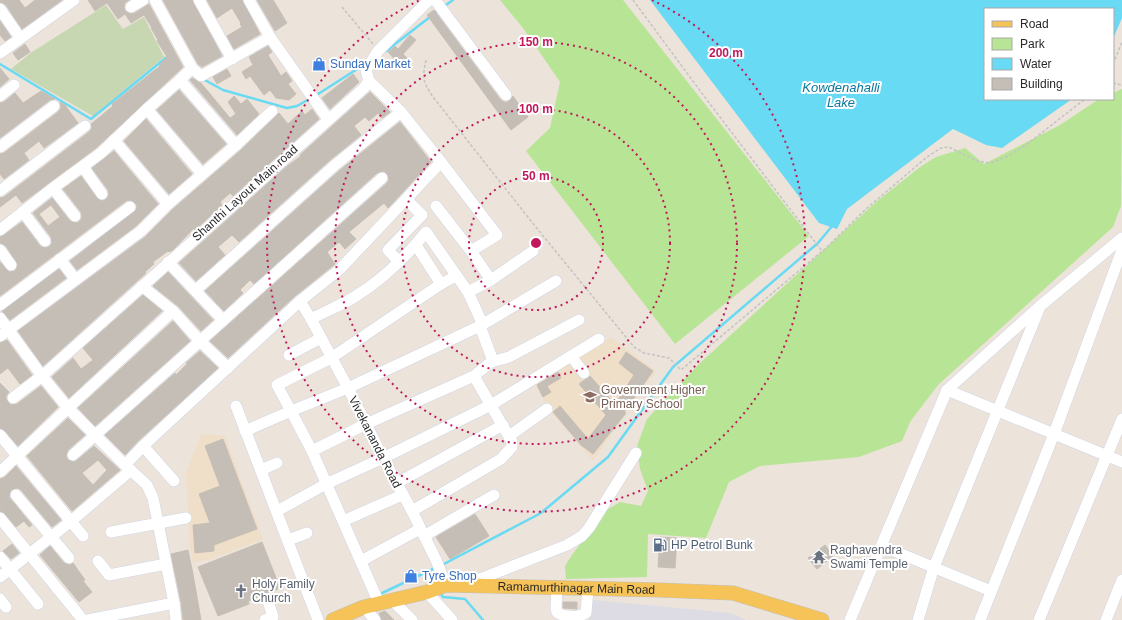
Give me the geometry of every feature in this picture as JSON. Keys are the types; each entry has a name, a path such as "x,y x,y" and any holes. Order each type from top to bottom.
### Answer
{"main road":[{"name":"Ramamurthinagar Main Road","path":"333,620 382,599 427,592 446,585 464,585 733,593 822,620"}],"street":[{"path":"0,52 74,0"},
{"path":"130,7 143,0"},
{"path":"155,0 192,68 201,76 270,37"},
{"path":"199,0 232,59"},
{"path":"249,0 270,37 328,119"},
{"path":"429,0 378,50 366,70 369,81 401,112 442,162 497,235 471,251"},
{"path":"435,0 506,95"},
{"path":"0,9 16,32"},
{"path":"0,230 101,153 192,68"},
{"path":"180,80 236,145"},
{"name":"Shanthi Layout Main road","path":"13,398 42,376 364,88 369,81"},
{"path":"0,96 14,85"},
{"path":"0,147 54,106"},
{"path":"147,109 202,174"},
{"path":"4,332 141,231 168,204 236,145 272,111"},
{"path":"196,290 335,165 401,112"},
{"path":"0,191 85,126"},
{"path":"114,140 168,204"},
{"path":"0,577 70,522 128,468 143,446 300,301 340,269 442,162"},
{"path":"82,167 102,194"},
{"path":"73,455 382,178"},
{"path":"54,188 75,216"},
{"path":"399,262 388,250 422,215 407,200"},
{"path":"436,206 471,251 491,280"},
{"path":"0,304 130,207"},
{"path":"23,212 45,241"},
{"path":"311,319 355,297 384,277 416,245 426,232 468,292 493,361"},
{"path":"850,620 947,390 1039,307 1122,238"},
{"path":"416,245 441,284"},
{"path":"0,250 11,265"},
{"path":"980,620 1054,434 1122,250"},
{"path":"468,292 491,280 533,251"},
{"path":"60,260 75,279"},
{"path":"168,262 223,320"},
{"path":"412,620 382,599 361,561 312,451 277,384 331,358 441,284 456,276"},
{"path":"245,431 348,388 481,326 556,281"},
{"path":"142,286 173,312 228,368"},
{"name":"Vivekananda Road","path":"300,301 348,388 402,495 412,511 436,560 446,585"},
{"path":"918,620 934,567 1039,307"},
{"path":"0,472 173,312"},
{"path":"0,318 4,332 68,408 128,468 147,484 153,498 176,620"},
{"path":"312,451 366,424 474,376 493,361 509,356 579,320"},
{"path":"289,354 321,338"},
{"path":"277,511 326,484 491,405 599,339"},
{"path":"571,356 584,373"},
{"path":"412,511 501,459 512,447 512,442 509,436 474,376"},
{"path":"947,390 1122,462"},
{"path":"236,406 318,620"},
{"path":"509,436 547,409"},
{"path":"1039,620 1122,419"},
{"path":"397,483 503,425"},
{"path":"0,435 82,536"},
{"path":"143,446 174,481"},
{"path":"464,585 567,544 582,536 589,528 636,453"},
{"path":"261,470 277,463"},
{"path":"16,494 69,558"},
{"path":"343,521 402,495"},
{"path":"361,561 494,495"},
{"path":"0,518 83,620"},
{"path":"111,532 186,518"},
{"path":"288,540 307,533"},
{"path":"882,546 991,591"},
{"path":"0,557 38,604"},
{"path":"98,561 109,575 166,564"},
{"path":"1106,620 1122,580"},
{"path":"557,587 556,609 562,616 582,615 586,613 588,588"},
{"path":"427,592 452,620"},
{"path":"265,620 273,617 268,601"},
{"path":"88,620 174,603"},
{"path":"364,607 376,620"}],"path":[{"path":"633,0 822,251"},
{"path":"342,7 378,50"},
{"path":"1114,62 1122,42"},
{"path":"426,60 422,75 424,84 433,97 590,294 634,347 644,353 669,358 681,370 822,251 866,209 927,157 941,148 949,147 977,161 991,163 1008,156 1026,145 1084,100"}],"shaded area":[{"name":"Government Higher Primary School","path":"611,337 656,371 593,461 551,412 533,382"},
{"path":"201,434 225,436 263,539 211,559 193,563 190,547 186,472"},
{"path":"593,600 730,613 746,620 589,620"}],"green space":[{"path":"500,0 623,0 809,236 675,344 526,151 550,128 560,82 523,28"},
{"path":"106,5 123,29 144,17 164,57 93,116 11,69 32,52"},
{"path":"1122,89 1121,206 1113,227 938,385 910,422 902,441 859,457 760,466 729,482 706,538 648,534 647,577 566,579 565,566 605,511 620,502 641,506 648,491 640,469 637,446 647,419 699,364 876,202 920,167 936,157 965,148 984,164 1060,125 1098,100 1114,100 1114,93"}],"water":[{"name":"Kowdenahalli Lake","path":"650,0 1122,0 1122,18 1114,37 1114,8 984,8 984,100 1071,100 1002,148 986,145 953,129 847,209 837,229 819,223"}],"building":[{"path":"0,0 19,0 25,8 35,0 62,0 22,29 6,5 0,2"},
{"path":"88,0 129,0 125,3 124,7 125,11 131,14 149,4 183,67 96,148 22,203 16,195 0,207 0,198 4,197 89,132 92,128 91,124 113,106 112,104 160,66 159,65 167,57 144,15 131,23 125,14 118,19 107,3 95,11"},
{"path":"163,0 192,0 222,56 202,67 198,64"},
{"path":"207,0 242,0 260,34 234,49 227,36 242,27 240,24 241,23 232,8 217,18"},
{"path":"257,0 273,0 287,23 275,31"},
{"path":"434,10 500,99 507,102 513,96 528,117 511,130 427,15"},
{"path":"0,21 11,37 5,41 0,35"},
{"path":"410,35 416,40 403,54 407,58 400,65 388,52 395,46 398,49"},
{"path":"25,44 30,52 18,60 13,53"},
{"path":"268,46 272,52 268,55 281,76 286,72 292,81 288,84 296,94 289,100 276,98 270,90 264,95 250,76 246,79 242,72 253,65 249,57"},
{"path":"0,68 9,79 0,87"},
{"path":"227,69 231,76 217,84 213,77"},
{"path":"353,74 359,82 330,109 322,98"},
{"path":"192,78 201,83 230,118 236,114 228,102 234,96 241,104 247,99 259,114 237,135 190,80"},
{"path":"179,90 226,144 203,164 157,110"},
{"path":"41,91 55,99 50,100 0,138 0,103 4,102 15,93 23,103"},
{"path":"370,92 390,112 382,118 378,113 369,121 365,117 354,126 361,135 330,160 239,242 232,235 218,247 225,255 196,281 179,263 286,167 301,156 300,155"},
{"path":"60,102 65,105 78,123 44,148 39,141 24,153 29,160 4,179 0,174 0,154 4,153 58,112 61,108"},
{"path":"312,109 319,119 233,196 230,193 220,202 222,205 195,230 194,228 173,250 168,251 153,262 154,264 145,272 146,273 43,366 18,331 145,237 173,209 241,150 279,113 288,124 302,111 305,115"},
{"path":"146,119 192,174 169,194 124,141"},
{"path":"400,122 431,162 388,208 384,203 349,232 356,239 345,249 339,242 327,252 335,264 295,296 228,358 210,341 387,183 389,180 387,174 384,171 377,173 254,284 250,280 240,290 243,293 224,311 205,291 340,170"},
{"path":"114,151 158,204 136,226 77,270 70,261 136,210 137,206 135,203 130,200 126,201 0,296 0,262 9,272 15,271 18,265 6,246 0,243 0,237 22,222 40,246 45,248 50,246 52,243 51,237 33,213 52,198 70,221 76,223 79,222 82,218 81,212 63,189 81,176 97,198 102,201 106,199 109,194 108,190 92,168","holes":["51,205 60,217 48,226 39,214"]},
{"path":"59,269 66,278 10,320 2,311"},
{"path":"168,272 213,320 201,331 178,306 153,286"},
{"path":"143,295 162,311 69,398 52,377 73,358 81,369 93,360 83,348"},
{"path":"173,321 190,341 95,426 78,408"},
{"path":"7,340 32,375 20,384 8,368 0,374 0,343"},
{"path":"200,351 218,368 138,441 125,455 105,435 175,373 176,375 187,364 186,363"},
{"path":"626,352 653,371 624,412 626,413 593,454 581,445 553,412 560,406 588,439 606,415 579,384 590,376 615,404 634,375 619,363"},
{"path":"558,372 561,378 547,386 551,392 543,397 537,385"},
{"path":"0,383 9,392 6,399 11,405 17,404 41,386 58,407 18,446 5,431 0,428"},
{"path":"68,418 85,435 68,450 66,456 68,460 74,462 94,446 120,470 72,511 27,456","holes":["98,460 107,470 93,485 82,473"]},
{"path":"223,439 257,529 214,545 214,551 195,553 193,525 210,523 199,494 220,486 205,446"},
{"path":"16,466 61,520 52,527 18,488 11,490 9,497 32,525 29,527 24,521 16,527 5,514 0,511 0,479 5,477"},
{"path":"475,514 489,536 450,559 436,537"},
{"path":"660,537 677,538 675,568 658,567"},
{"path":"262,542 280,588 248,601 249,604 218,616 198,567"},
{"path":"12,544 19,553 11,559 3,551"},
{"path":"825,545 833,556 817,569 808,558"},
{"path":"50,546 64,563 70,565 73,563 85,580 83,581 92,592 79,602 40,555"},
{"path":"188,550 201,620 183,620 181,602 171,554"},
{"path":"563,602 577,602 577,609 563,608"},
{"path":"385,611 394,620 382,620 379,613"}],"waterway":[{"path":"443,7 453,0"},
{"path":"386,51 439,10"},
{"path":"0,64 91,119 169,56"},
{"path":"315,96 365,64"},
{"path":"203,79 223,90 287,108 297,106 311,98"},
{"path":"442,565 541,513 608,457 673,367 818,243 833,225"},
{"path":"378,595 435,568"},
{"path":"427,573 435,585"},
{"path":"440,592 443,597 465,599 483,620"}],"place":[{"name":"Sunday Market","path":"319,64"},
{"name":"Government Higher Primary School","path":"590,397"},
{"name":"HP Petrol Bunk","path":"660,545"},
{"name":"Raghavendra Swami Temple","path":"819,557"},
{"name":"Tyre Shop","path":"411,576"},
{"name":"Holy Family Church","path":"241,591"}]}
